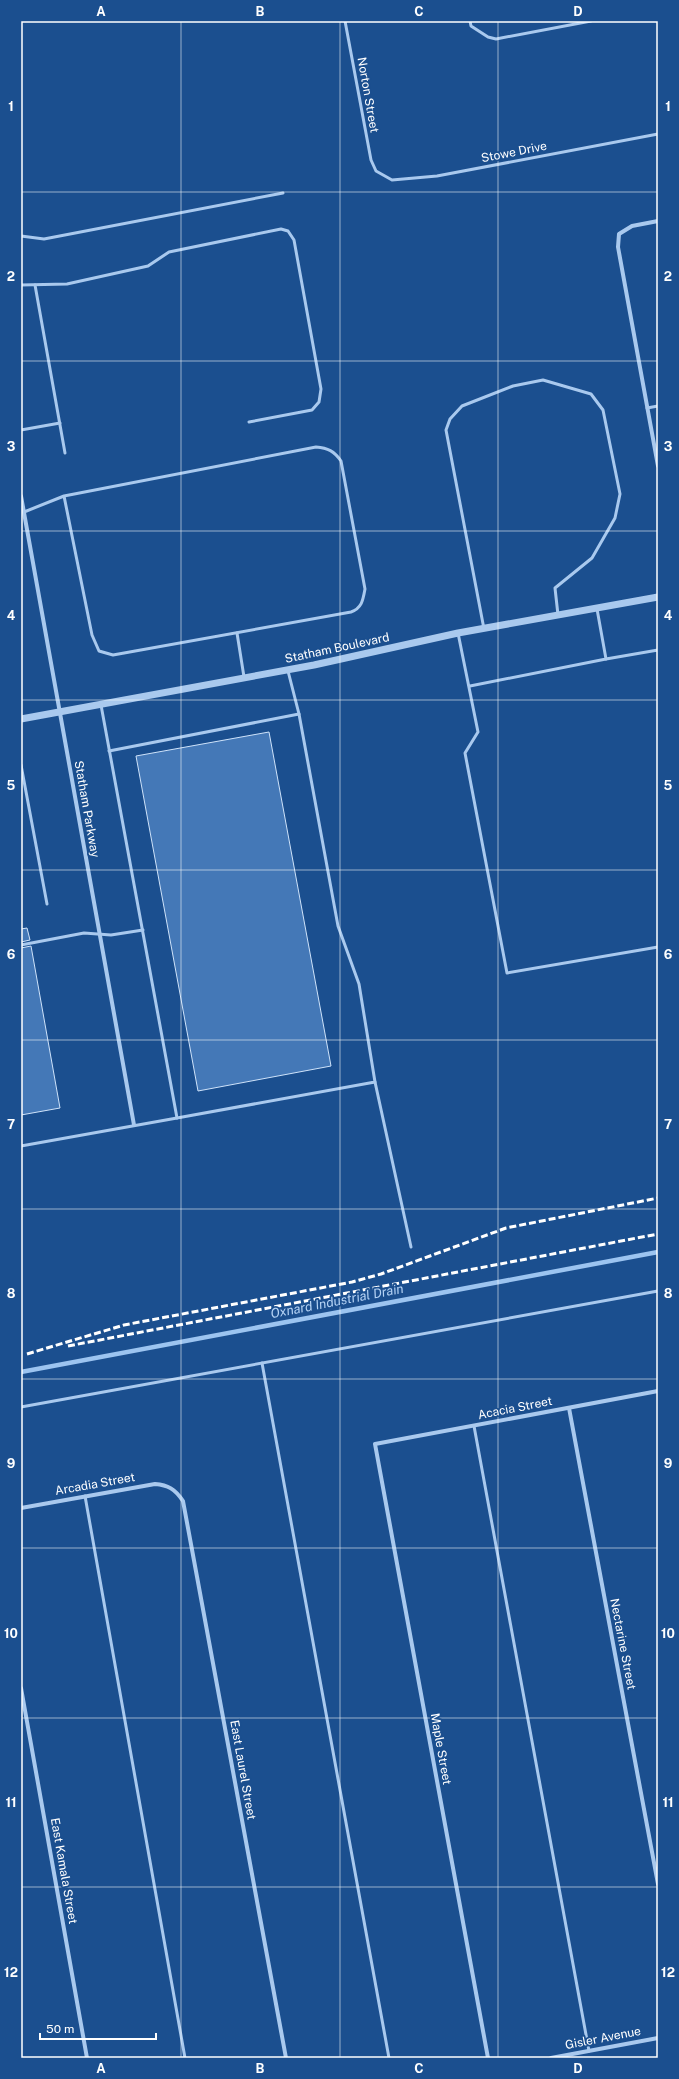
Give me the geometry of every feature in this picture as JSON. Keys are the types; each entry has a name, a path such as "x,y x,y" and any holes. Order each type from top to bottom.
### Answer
{"street":[{"path":"658,221 632,226 619,234 618,247 658,466"},
{"name":"Statham Parkway","path":"21,496 60,713 62,733 134,1125"},
{"name":"Statham Boulevard","path":"21,719 60,713 458,634 658,597"},
{"name":"Acacia Street","path":"375,1444 658,1391"},
{"name":"Nectarine Street","path":"569,1408 658,1884"},
{"name":"Maple Street","path":"375,1444 488,2058"},
{"name":"Arcadia Street","path":"21,1508 154,1484 165,1485 173,1489"},
{"name":"East Laurel Street","path":"173,1489 183,1501 286,2058"},
{"name":"East Kamala Street","path":"21,1688 87,2058"},
{"name":"Gisler Avenue","path":"551,2058 658,2038"}],"lane":[{"name":"Norton Street","path":"345,21 371,160 376,170"},
{"path":"470,21 471,26 488,37 496,39 591,21"},
{"name":"Stowe Drive","path":"376,170 392,180 436,176 658,134"},
{"path":"21,236 44,239 283,193"},
{"path":"21,285 67,284 148,266 169,252 281,229 288,231 294,240 321,389 319,402 312,410 249,422"},
{"path":"35,285 65,453"},
{"path":"484,629 446,430 450,419 462,406 513,386 543,380 591,394 603,410 620,494 615,518 592,558 555,588 558,616"},
{"path":"647,408 658,406"},
{"path":"21,430 60,423"},
{"path":"24,512 64,496 316,447 325,448 335,453 341,461 365,589 361,604 357,609 351,612 113,655 99,651 92,635 64,496"},
{"path":"597,608 606,659"},
{"path":"237,632 244,677"},
{"path":"458,634 470,686 478,732 465,753 507,973 658,947"},
{"path":"470,686 658,650"},
{"path":"287,669 299,714 338,926 359,984 375,1082 411,1247"},
{"path":"101,704 177,1118"},
{"path":"109,751 299,714"},
{"path":"21,765 47,904"},
{"path":"21,945 84,933 112,935 142,930"},
{"path":"21,1146 375,1082"},
{"path":"21,1407 658,1291"},
{"path":"262,1363 388,2058"},
{"path":"474,1426 589,2051"},
{"path":"85,1496 185,2058"}],"building":[{"path":"269,732 331,1066 198,1091 136,756"},
{"path":"27,928 30,940 21,942 21,929"},
{"path":"31,946 60,1108 21,1115 21,948"}],"waterway":[{"name":"Oxnard Industrial Drain","path":"21,1372 658,1252"}],"railway":[{"path":"27,1354 124,1325 352,1282 381,1274 506,1228 658,1198"},
{"path":"68,1346 658,1234"}]}
